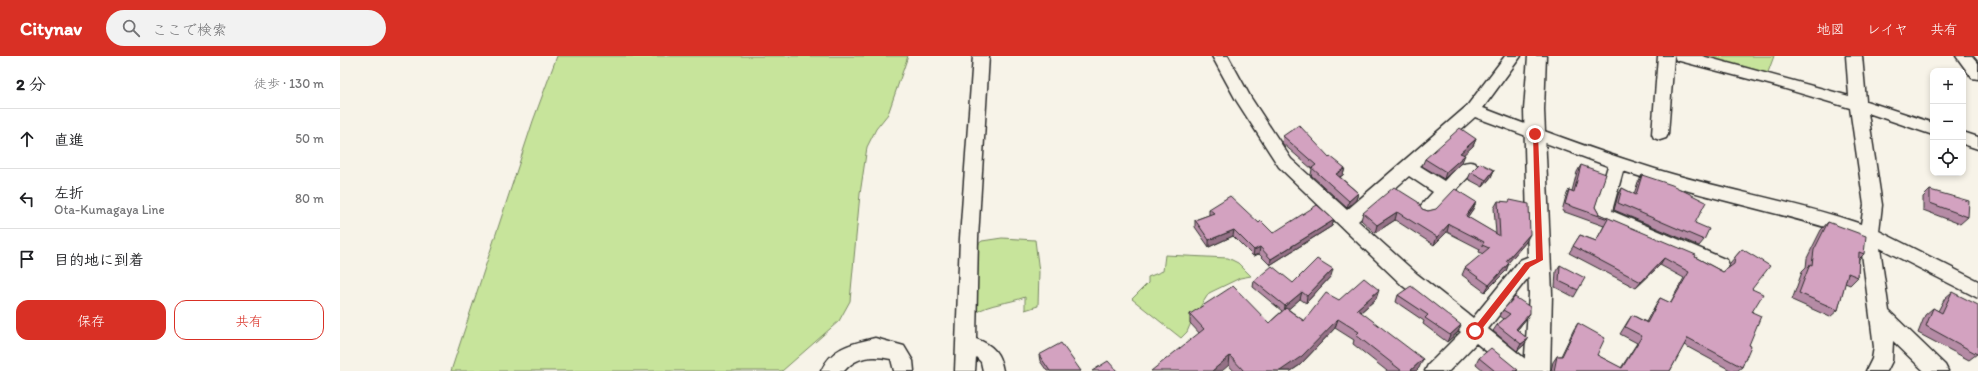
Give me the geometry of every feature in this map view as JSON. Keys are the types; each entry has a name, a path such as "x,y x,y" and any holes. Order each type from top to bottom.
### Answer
{"main road":[{"path":"1537,56 1534,72 1540,260 1540,342 1537,371"}],"street":[{"path":"965,371 969,238 982,56"},
{"path":"1220,56 1244,100 1285,163 1410,280 1526,371"},
{"path":"1346,221 1473,110 1513,56"},
{"path":"1660,134 1666,56"},
{"path":"1681,56 1720,65 1858,104 1930,128"},
{"path":"1854,56 1858,104 1873,205 1869,234 1884,347 1882,361 1876,371"},
{"path":"1964,56 1978,74"},
{"path":"1473,110 1535,134 1618,163 1768,206 1828,220 1869,234 1978,290"},
{"path":"1966,139 1978,143"},
{"path":"1618,163 1602,214 1720,265"},
{"path":"1408,167 1446,190"},
{"path":"1426,210 1469,167"},
{"path":"1435,371 1475,331 1527,265 1540,260"},
{"path":"1881,316 1938,371"},
{"path":"965,345 984,351 992,360 993,371"},
{"path":"831,371 844,356 875,347 897,352 903,361 904,371"}],"green space":[{"path":"557,56 908,56 888,114 876,129 867,147 860,194 850,301 839,321 782,371 451,371 533,121"},
{"path":"1692,56 1774,56 1767,75"},
{"path":"1002,238 1035,240 1039,272 1038,306 1025,310 1025,297 993,305 975,313 977,245 982,241"},
{"path":"1165,255 1228,258 1238,263 1251,276 1240,278 1209,293 1193,318 1187,332 1181,338 1132,299 1148,283 1148,277 1163,271"}],"building":[{"path":"1299,125 1329,157 1330,156 1345,168 1336,174 1358,193 1349,201 1312,168 1316,165 1283,136"},
{"path":"1460,128 1476,139 1460,153 1465,155 1446,172 1425,159"},
{"path":"1480,163 1494,170 1486,180 1471,172"},
{"path":"1581,165 1606,174 1595,207 1599,214 1696,255 1695,257 1723,272 1734,264 1735,257 1742,249 1770,266 1752,289 1763,294 1752,312 1761,316 1742,367 1688,338 1670,371 1554,371 1557,356 1562,356 1578,323 1605,338 1597,355 1622,368 1642,336 1625,327 1632,315 1647,323 1660,298 1671,303 1689,272 1664,258 1641,282 1573,246 1580,235 1596,241 1608,219 1565,204 1569,190 1574,192"},
{"path":"1642,175 1672,185 1706,202 1695,223 1709,229 1704,240 1618,203 1622,188 1636,195"},
{"path":"1394,187 1418,202 1422,209 1428,211 1436,209 1455,189 1476,202 1466,216 1500,236 1498,201 1509,202 1510,200 1529,204 1530,234 1506,261 1509,263 1489,285 1465,268 1489,248 1482,245 1484,242 1449,224 1437,237 1397,212 1377,225 1363,213"},
{"path":"1930,190 1969,201 1968,217 1930,203"},
{"path":"1230,196 1259,223 1261,221 1273,233 1317,205 1334,220 1271,259 1260,247 1254,250 1234,230 1209,240 1195,220 1214,213 1209,209"},
{"path":"1828,222 1866,236 1864,254 1859,252 1858,277 1848,273 1838,310 1799,293 1810,264 1812,265 1814,250"},
{"path":"1317,259 1333,269 1307,296 1302,292 1285,306 1254,281 1272,266 1293,283"},
{"path":"1560,265 1585,278 1578,290 1559,281"},
{"path":"1364,278 1379,290 1357,309 1423,359 1410,371 1402,371 1356,335 1359,332 1338,319 1302,356 1280,371 1244,371 1230,356 1212,371 1151,371 1204,329 1190,314 1233,286 1269,323 1286,308 1304,321 1326,293 1339,300"},
{"path":"1411,286 1461,325 1450,335 1425,318 1428,315 1398,295"},
{"path":"1952,292 1978,305 1977,354 1926,326 1933,308 1942,313"},
{"path":"1515,297 1530,307 1530,313 1516,329 1528,339 1521,344 1497,325 1510,314 1503,310"},
{"path":"1061,343 1081,371 1050,371 1039,355"},
{"path":"1491,348 1518,370 1495,371 1479,358"},
{"path":"1108,361 1117,371 1092,371"}],"route":[{"path":"1475,331 1527,265 1540,260 1535,134"}]}
